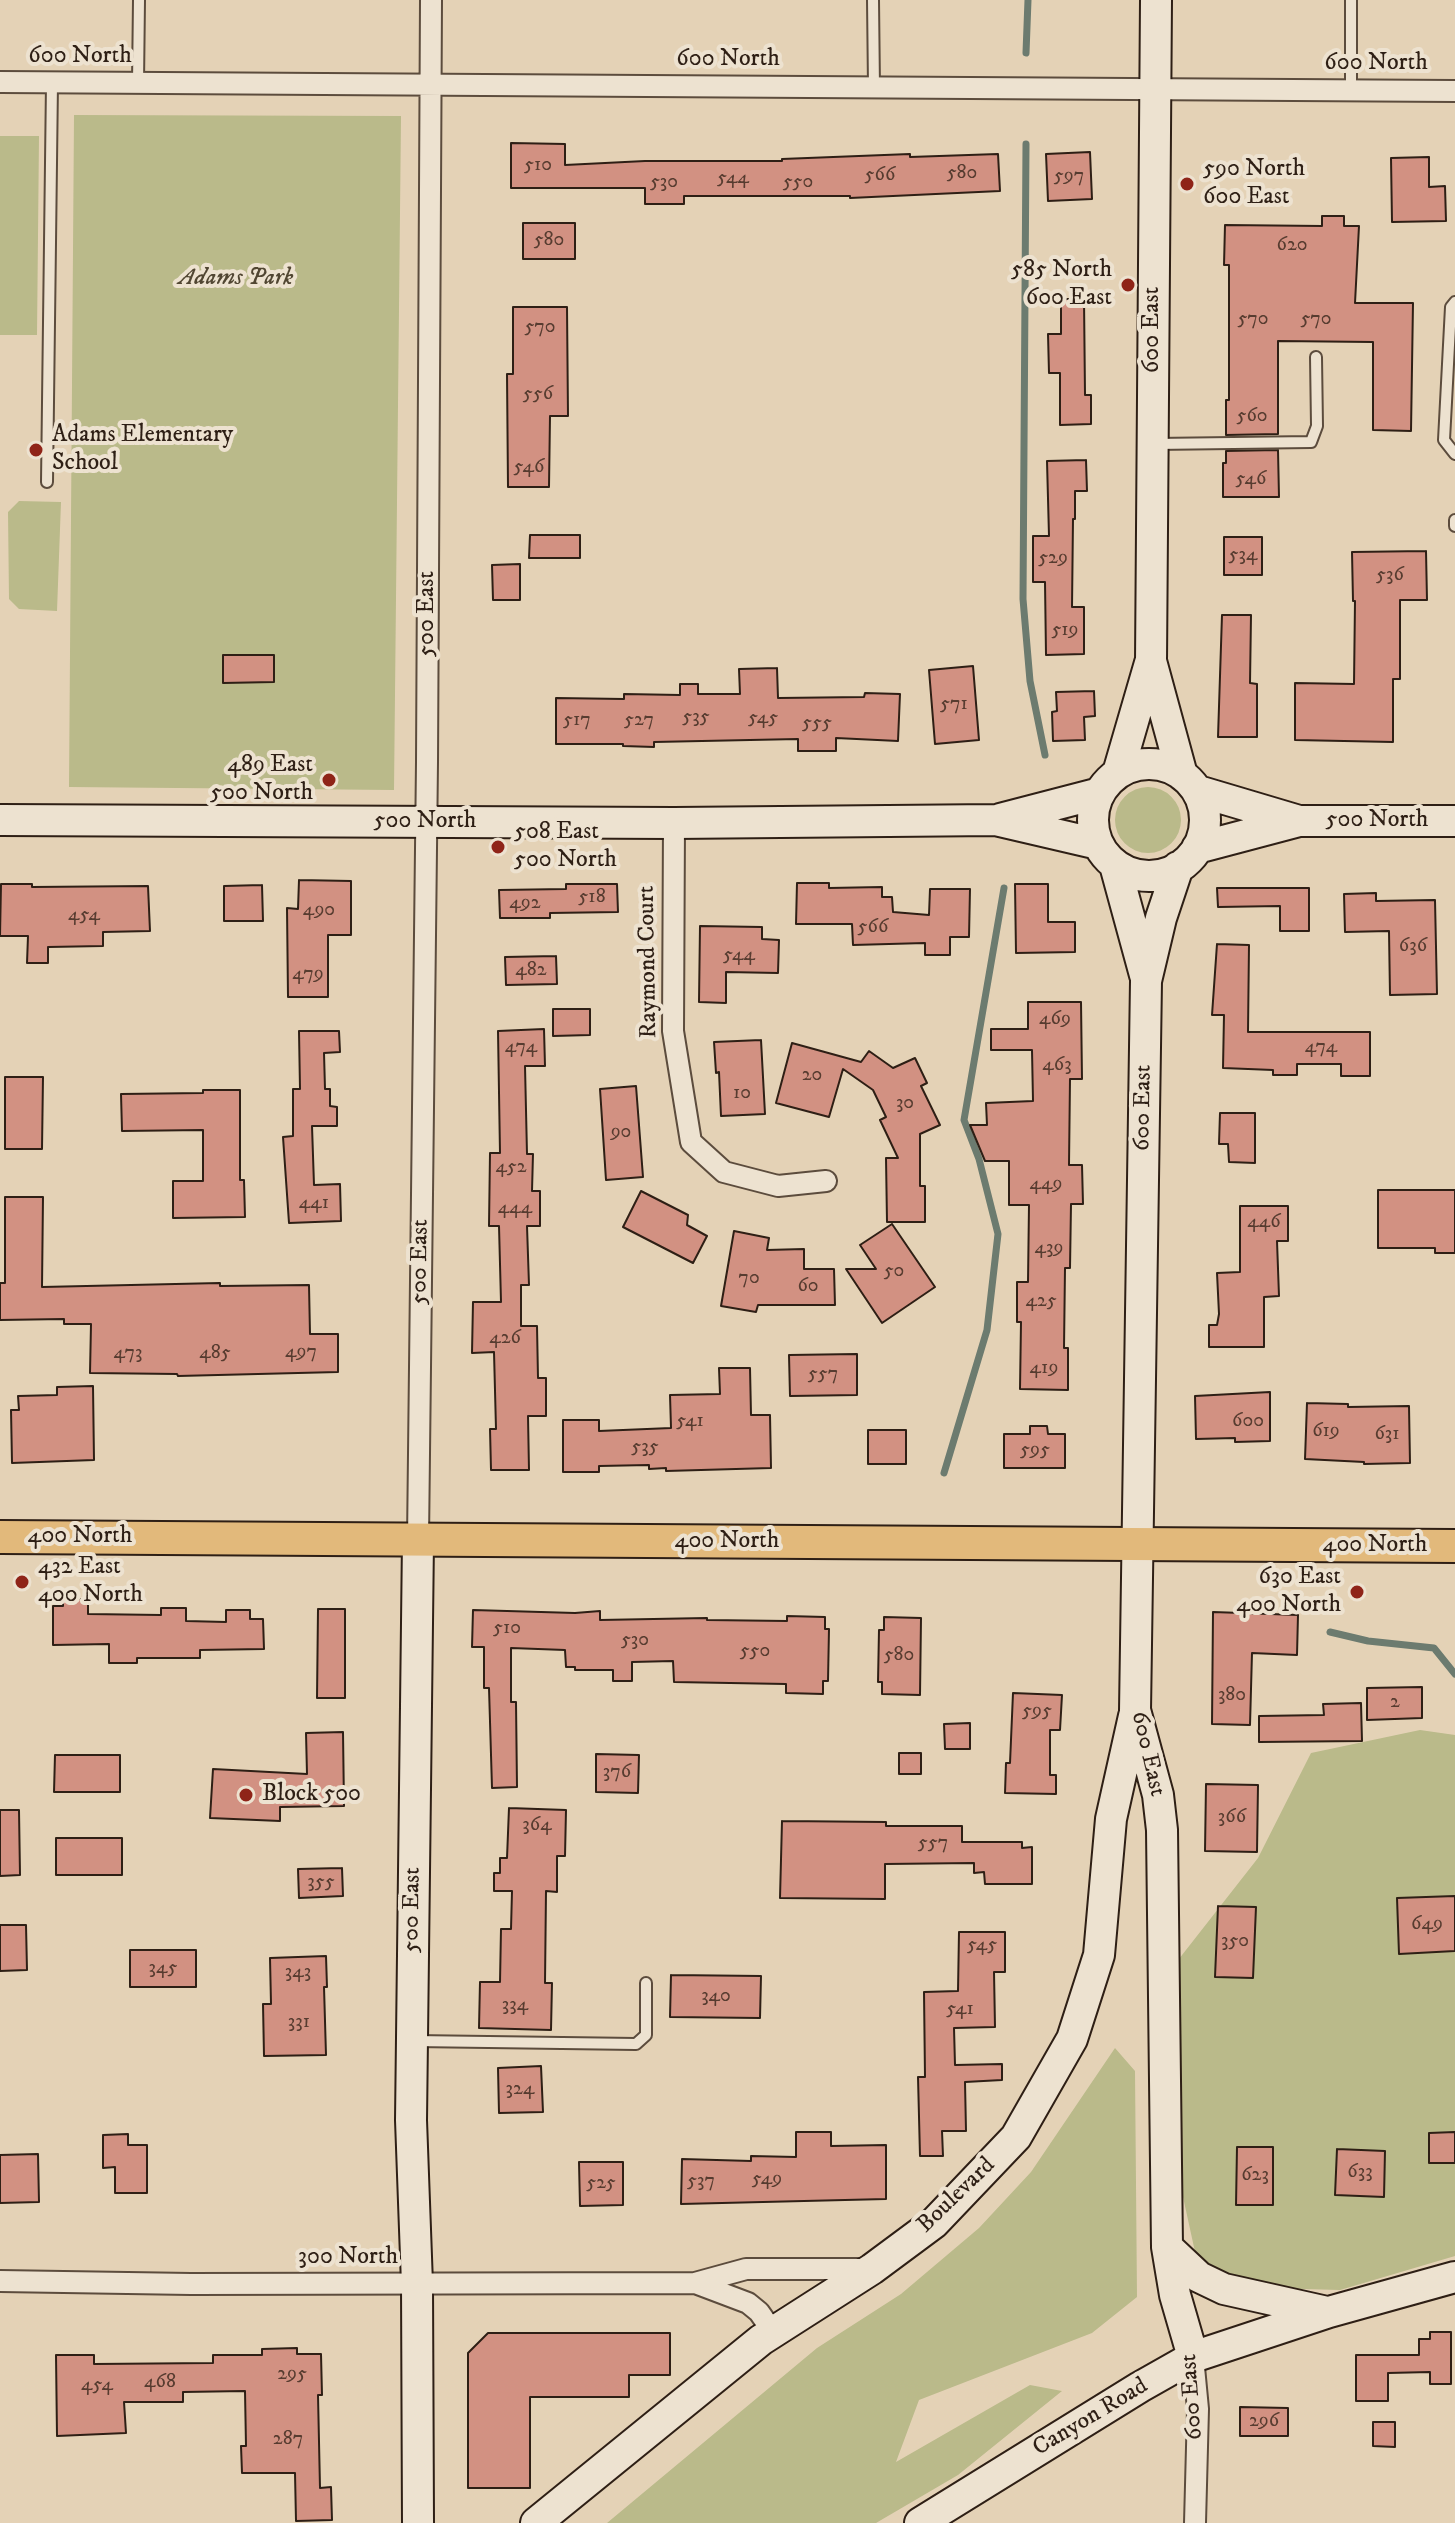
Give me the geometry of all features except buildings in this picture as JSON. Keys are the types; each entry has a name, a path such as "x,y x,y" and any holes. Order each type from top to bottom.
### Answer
{"main road":[{"name":"400 North","path":"0,1537 1455,1546"}],"street":[{"name":"500 East","path":"418,2523 417,2284 411,2120 426,822 431,0"},
{"name":"600 East","path":"1156,0 1151,661 1190,783"},
{"name":"600 North","path":"0,82 1455,91"},
{"name":"600 East","path":"1109,783 1151,661"},
{"path":"1157,764 1190,783 1205,817 1202,836 1188,858 1153,875 1134,874 1107,854 1094,832 1093,812 1109,783 1135,765 1157,764"},
{"name":"500 North","path":"995,820 1109,783"},
{"name":"500 North","path":"1190,783 1299,821"},
{"name":"500 North","path":"0,820 674,823 995,820 1107,854"},
{"name":"500 North","path":"1188,858 1299,821 1455,821"},
{"name":"Raymond Court","path":"674,823 673,1031 691,1142 724,1172 778,1186 826,1181"},
{"name":"600 East","path":"1107,854 1146,981"},
{"name":"600 East","path":"1188,858 1161,918 1146,981 1135,1710 1158,1795 1162,1830 1167,2247 1175,2295 1193,2357 1198,2409 1195,2523"},
{"name":"Boulevard","path":"536,2523 773,2332 872,2269 934,2223 1016,2137 1072,2039 1099,1955 1111,1819 1135,1710"},
{"path":"1167,2247 1199,2277 1224,2289 1329,2312"},
{"name":"300 North","path":"0,2281 695,2283 746,2269 872,2269"},
{"name":"Canyon Road","path":"920,2523 1193,2357 1329,2312 1455,2277"},
{"name":"300 North","path":"695,2283 748,2303 759,2312 773,2332"}],"lane":[{"path":"138,83 139,0"},
{"path":"873,0 874,87"},
{"path":"1351,0 1351,90"},
{"path":"47,482 52,83"},
{"path":"1455,302 1451,307 1444,440 1455,454"},
{"path":"1153,444 1311,442 1317,426 1316,357"},
{"path":"412,2041 636,2044 646,2035 646,1983"}],"green space":[{"name":"Adams Park","path":"74,115 401,116 394,790 69,787"},
{"path":"0,136 39,136 37,335 0,335"},
{"path":"19,501 61,502 57,611 19,609 9,599 8,512"},
{"path":"1148,787 1161,790 1171,797 1178,807 1181,820 1178,833 1171,843 1161,850 1148,853 1135,850 1125,843 1118,833 1115,820 1118,807 1125,797 1135,790"},
{"path":"1420,1730 1455,1735 1455,2256 1340,2290 1265,2288 1197,2261 1178,2174 1175,1964 1258,1858 1311,1753"},
{"path":"1115,2048 1135,2071 1137,2297 1092,2333 919,2400 896,2462 1030,2385 1062,2391 958,2475 876,2523 607,2523 817,2348 901,2294 979,2228 1031,2172"}],"waterway":[{"path":"1026,53 1028,0"},
{"path":"1026,144 1023,599 1030,681 1045,755"},
{"path":"944,1473 987,1330 998,1234 979,1159 964,1120 1004,888"},
{"path":"1330,1632 1368,1641 1434,1648 1455,1674"}],"place":[{"name":"590 North 600 East","path":"1187,184"},
{"name":"585 North 600 East","path":"1128,285"},
{"name":"Adams Elementary School","path":"36,450"},
{"name":"489 East 500 North","path":"329,780"},
{"name":"508 East 500 North","path":"498,847"},
{"name":"432 East 400 North","path":"22,1582"},
{"name":"630 East 400 North","path":"1357,1592"},
{"name":"Block 500","path":"246,1795"}]}
